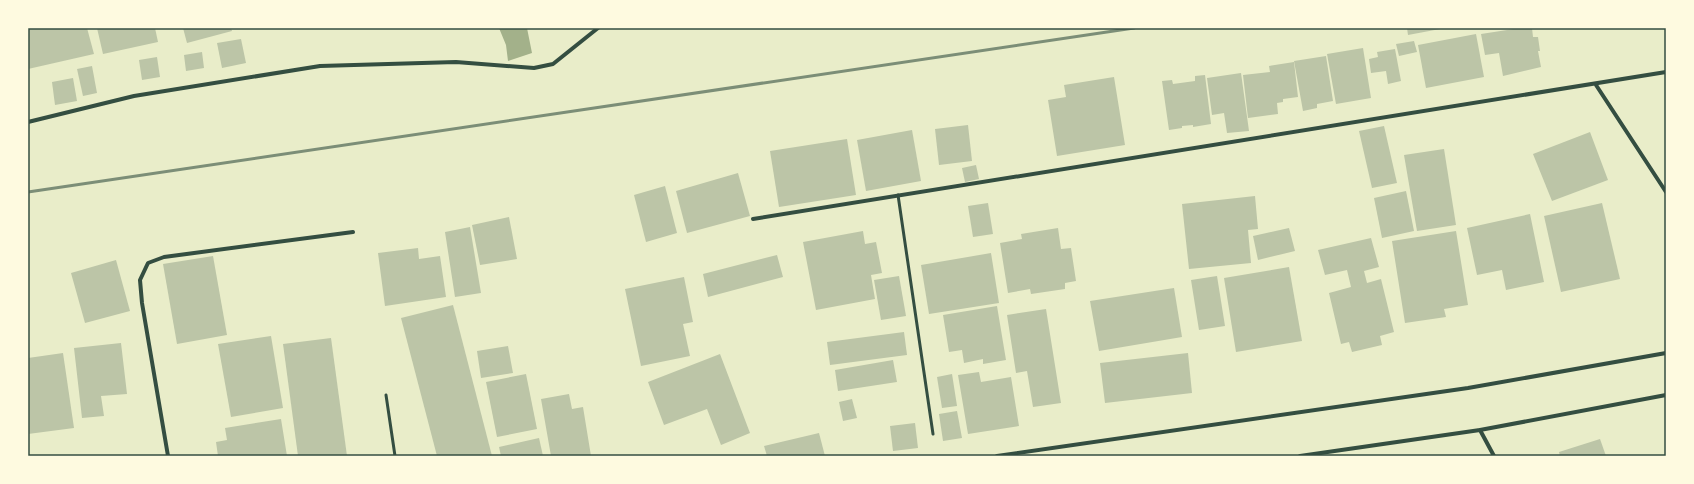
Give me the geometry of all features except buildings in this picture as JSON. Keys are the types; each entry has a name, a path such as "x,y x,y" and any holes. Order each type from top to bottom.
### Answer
{"street":[{"path":"28,122 134,96 320,66 456,62 534,68 553,64 598,28"},
{"path":"753,219 1596,85 1666,72"},
{"path":"1596,85 1666,192"},
{"path":"168,456 140,288 140,280 148,263 164,257 353,232"},
{"path":"997,456 1468,388 1666,353"},
{"path":"1300,456 1480,430 1666,395"},
{"path":"1480,430 1494,456"}],"lane":[{"path":"898,195 933,434"},
{"path":"386,395 394,456"}],"shaded area":[{"path":"499,28 527,28 532,53 508,61 506,45"}],"railway":[{"path":"28,192 1134,28"}]}
